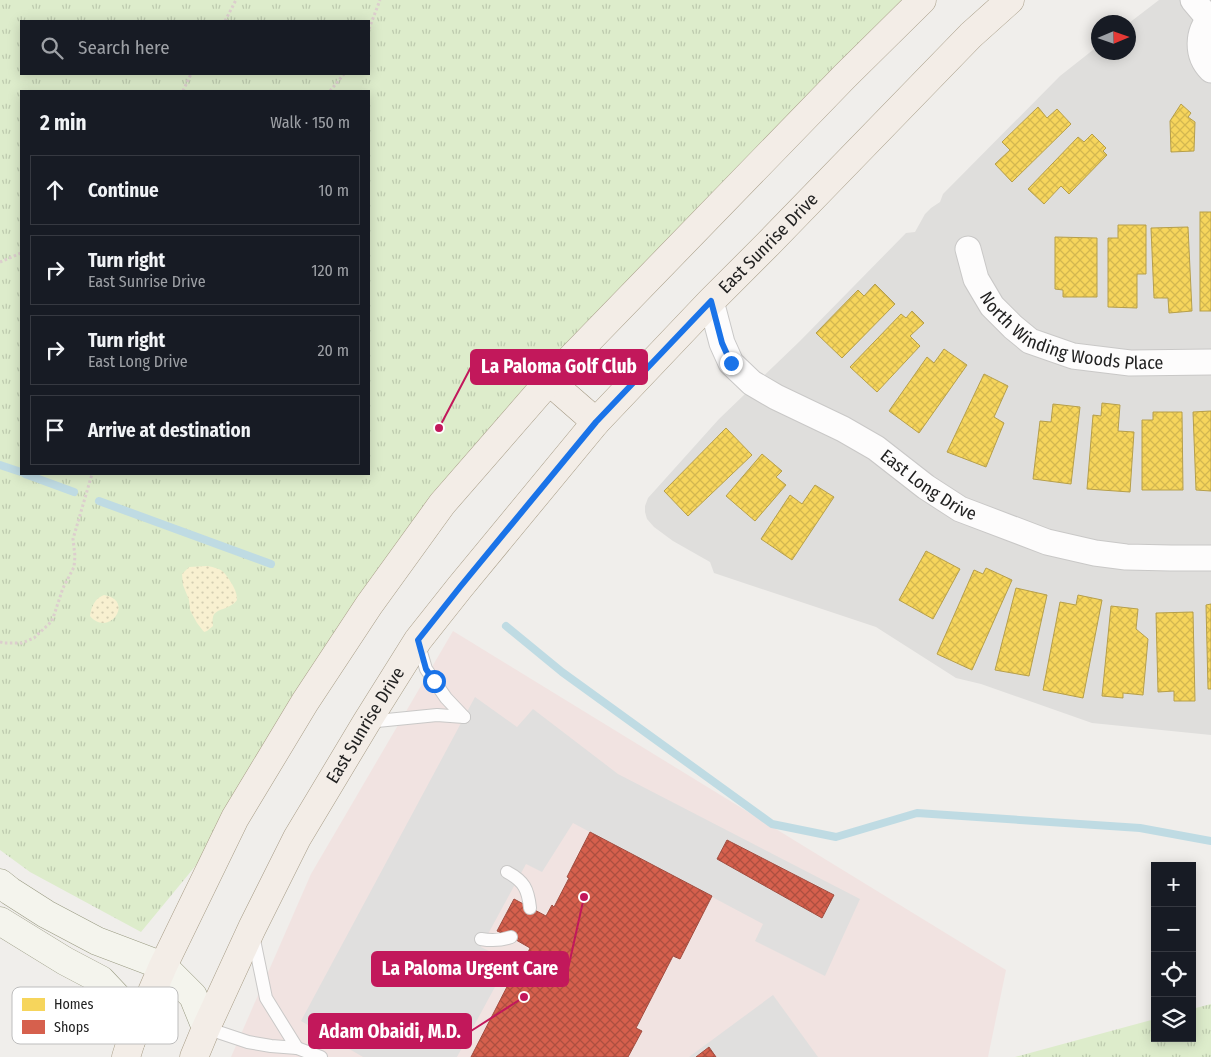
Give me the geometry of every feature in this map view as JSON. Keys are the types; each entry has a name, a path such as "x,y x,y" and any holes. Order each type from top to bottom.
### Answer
{"main road":[{"path":"154,987 235,818 305,702 369,605 442,504 549,381 845,76 922,0"},
{"name":"East Sunrise Drive","path":"194,1057 252,928 297,838 418,640 596,422 711,301 971,35 1010,0"},
{"path":"549,381 596,422"}],"street":[{"path":"1204,12 1200,42 1201,54 1211,70"},
{"name":"North Winding Woods Place","path":"968,249 976,279 992,306 1030,341 1073,356 1130,363 1211,362"},
{"name":"East Long Drive","path":"711,301 722,343 731,363 752,382 776,397 843,429 876,448 926,486 960,508 1047,542 1095,553 1126,557 1211,558"},
{"path":"0,883 46,914 97,940 163,966 193,996 206,1028"},
{"path":"0,921 65,961 101,980 108,987"}],"lane":[{"path":"366,723 437,715 464,717 446,698 426,669 418,640"},
{"path":"507,872 517,877 525,886 530,908"},
{"path":"252,928 266,998 297,1048"},
{"path":"481,939 491,941 511,937"},
{"path":"206,1028 248,1042 297,1048 321,1057"}],"path":[{"path":"226,20 236,0"},
{"path":"370,26 380,0"},
{"path":"183,90 191,75"},
{"path":"331,90 343,75"},
{"path":"0,262 20,253"},
{"path":"0,642 22,643 34,638 52,621 63,588 74,567 73,539 92,475"}],"shaded area":[{"path":"1159,0 1211,0 1211,735 1092,723 981,684 956,678 876,627 714,573 710,562 673,541 654,527 647,519 645,512 648,498 719,419 800,341 906,233 915,232 925,214 940,202 943,194 1060,76 1091,52 1091,60 1136,60 1136,18"},
{"path":"453,631 1006,970 988,1057 231,1057 311,874"},
{"path":"475,697 517,727 533,709 618,774 860,899 825,976 755,941 763,924 573,823 542,872 526,864 481,947 509,961 457,1057 363,1057 301,1021"},
{"path":"773,995 818,1057 689,1057"}],"green space":[{"path":"0,0 922,0 442,504 235,818 141,932 30,872 0,850"},
{"path":"1211,1004 1211,1057 1015,1057 1151,1020 1151,1042 1196,1042 1196,1008"}],"sand":[{"path":"207,566 217,568 225,573 235,590 237,600 231,606 214,614 213,626 204,632 190,610 182,574 189,567"},
{"path":"104,595 113,599 118,604 118,610 116,616 111,621 104,623 97,622 90,616 94,603"}],"building: Homes":[{"path":"1181,104 1191,113 1188,117 1195,122 1194,151 1171,152 1170,121"},
{"path":"1038,107 1047,118 1057,109 1071,124 1012,182 995,164 1010,150 1002,142"},
{"path":"1092,134 1106,148 1103,151 1107,155 1069,194 1061,186 1044,204 1028,189 1078,137 1084,142"},
{"path":"1200,212 1211,212 1211,311 1200,311"},
{"path":"1118,225 1146,225 1146,274 1137,274 1137,308 1108,307 1108,238 1118,238"},
{"path":"1188,227 1192,311 1169,313 1168,298 1154,298 1151,228"},
{"path":"1055,237 1097,238 1097,297 1063,297 1063,290 1055,289"},
{"path":"875,284 895,304 842,358 816,333 858,290 864,296"},
{"path":"912,311 924,323 910,336 920,346 877,392 850,367 901,314 906,318"},
{"path":"944,349 967,365 919,433 889,411 927,357 934,363"},
{"path":"984,374 1008,386 994,417 1004,423 986,467 947,452"},
{"path":"1102,403 1120,405 1118,431 1134,432 1130,492 1087,489 1093,415 1101,416"},
{"path":"1053,404 1080,407 1071,484 1033,479 1040,421 1051,422"},
{"path":"1211,411 1211,491 1196,490 1193,412"},
{"path":"1153,412 1182,412 1183,490 1142,490 1142,420 1153,420"},
{"path":"726,428 752,455 688,516 664,491"},
{"path":"762,454 782,471 776,477 786,485 755,521 726,496"},
{"path":"815,485 834,497 792,560 761,539 790,495 802,504"},
{"path":"926,551 960,569 933,619 899,600"},
{"path":"986,568 1012,580 972,670 937,654 974,570 983,574"},
{"path":"1016,588 1047,595 1029,676 995,670"},
{"path":"1078,595 1102,600 1083,698 1043,690 1060,602 1076,605"},
{"path":"1211,604 1211,689 1208,689 1206,605"},
{"path":"1111,606 1138,609 1136,629 1148,639 1143,695 1123,693 1123,698 1102,696"},
{"path":"1193,612 1195,701 1174,701 1174,691 1158,692 1156,613"}],"building: Shops":[{"path":"590,832 712,896 680,959 673,956 636,1028 642,1031 628,1057 471,1057 511,979 519,983 531,960 526,957 530,948 497,931 514,899 546,916 552,905 554,907"},
{"path":"727,840 834,895 822,918 717,859"},
{"path":"709,1047 716,1057 696,1057"}],"waterway":[{"path":"0,465 20,472"},
{"path":"28,475 74,492"},
{"path":"99,501 271,564"},
{"path":"506,626 562,672 772,824 836,837 917,813 1140,828 1211,841"}],"place":[{"name":"La Paloma Golf Club","path":"439,428"},
{"name":"La Paloma Urgent Care","path":"584,897"},
{"name":"Adam Obaidi, M.D.","path":"524,997"}],"route":[{"path":"434,681 426,669 418,640 596,422 711,301 722,343 731,363"}]}
